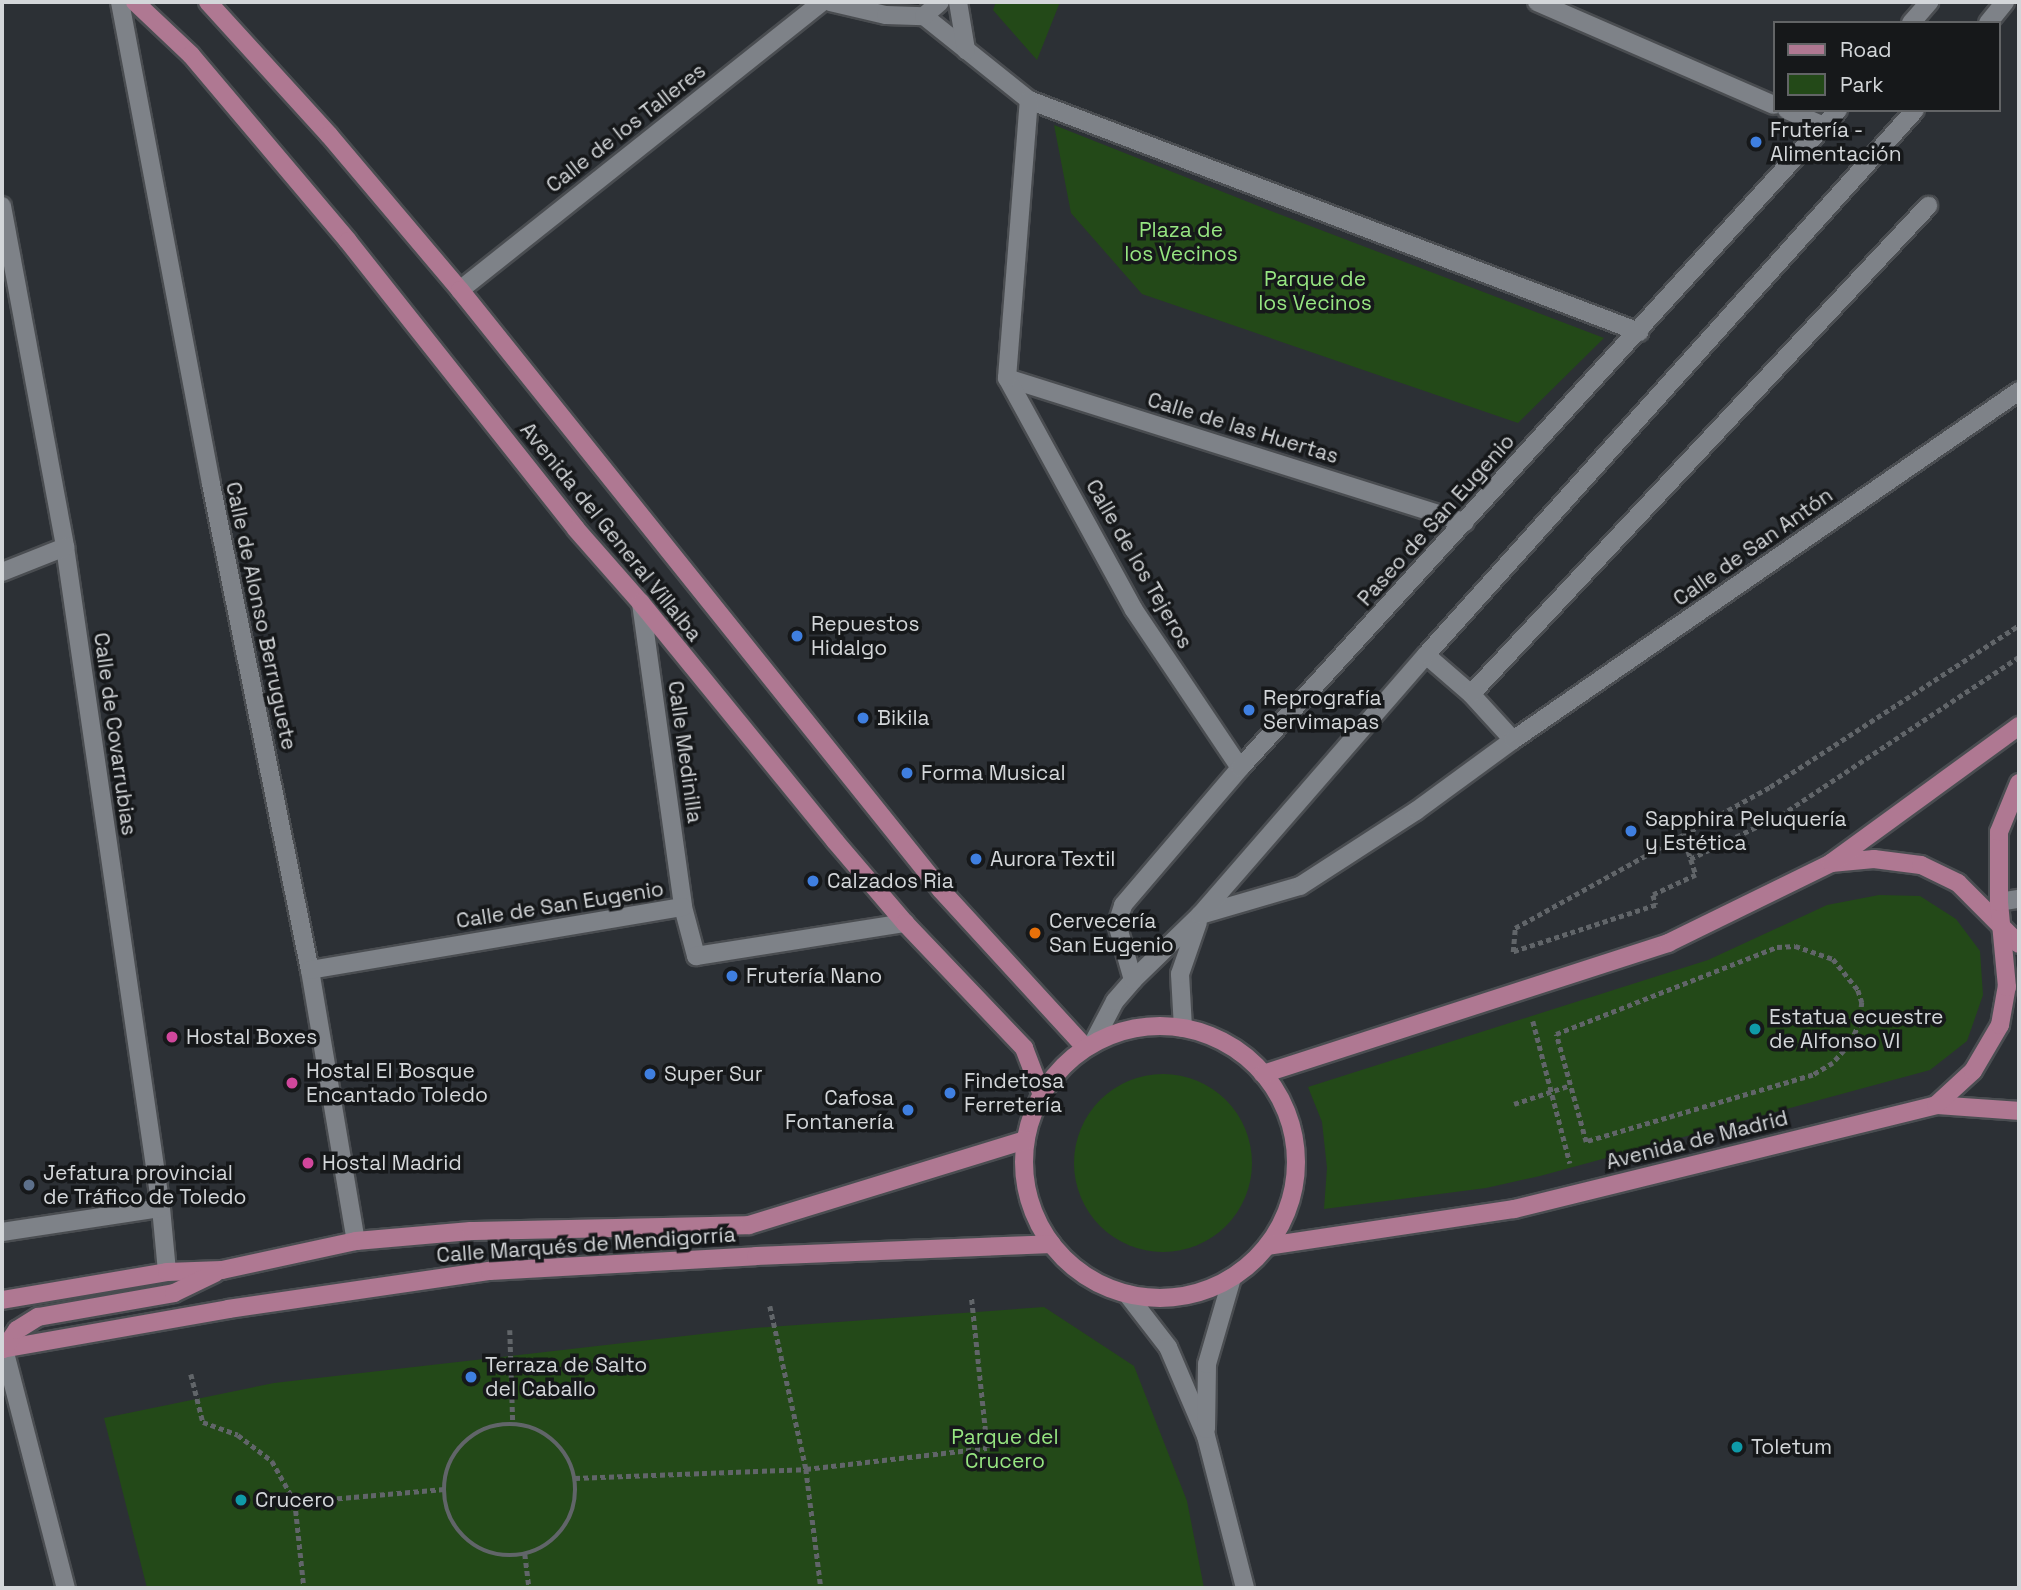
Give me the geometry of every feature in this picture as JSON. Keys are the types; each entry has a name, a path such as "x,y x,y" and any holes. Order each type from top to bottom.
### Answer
{"main road":[{"name":"Avenida del General Villalba","path":"135,2 191,55 331,221 576,529 641,603 905,923 1024,1048 1042,1095"},
{"name":"Avenida del General Villalba","path":"208,2 329,135 460,290 941,890 1090,1046"},
{"path":"1263,1073 1668,943 1831,863 2019,726"},
{"name":"Avenida de Madrid","path":"1268,1246 1514,1209 1936,1105 1973,1071 2000,1025 2007,987 1999,902 1999,832 2019,783"},
{"path":"1831,863 1874,859 1921,865 1958,883 2019,944"},
{"path":"1152,1026 1183,1028 1222,1042 1240,1052 1263,1073 1287,1114 1297,1159 1290,1205 1268,1246 1232,1278 1199,1293 1163,1298 1127,1294 1099,1283 1073,1267 1052,1244 1035,1214 1026,1181 1026,1140 1042,1095 1054,1077 1090,1046 1122,1031 1152,1026"},
{"path":"1936,1105 2019,1111"},
{"name":"Calle Marqués de Mendigorría","path":"2,1300 167,1272 222,1270 356,1241 471,1231 749,1224 1026,1140"},
{"name":"Calle Marqués de Mendigorría","path":"3,1349 228,1309 490,1271 770,1255 1052,1244"},
{"path":"3,1349 17,1330 38,1317 174,1293 222,1270"}],"street":[{"name":"Calle de Alonso Berruguete","path":"120,2 211,484 310,970 356,1241"},
{"name":"Calle de los Talleres","path":"460,290 822,2"},
{"path":"830,2 924,16 1029,100 1639,332"},
{"path":"924,16 940,2"},
{"path":"958,2 966,50"},
{"path":"1537,2 1772,104"},
{"path":"1913,21 1929,2"},
{"path":"1990,21 2005,2"},
{"path":"1007,378 1029,100"},
{"path":"1792,112 1824,126"},
{"name":"Paseo de San Eugenio","path":"1133,980 1117,924 1123,905 1240,768 1836,112"},
{"path":"1090,1046 1115,1001 1133,980 1200,915 1426,655 1914,112"},
{"name":"Calle de Covarrubias","path":"2,206 65,547 161,1208 167,1272"},
{"path":"1471,694 1928,206"},
{"name":"Calle de las Huertas","path":"1007,378 1465,522"},
{"name":"Calle de los Tejeros","path":"1007,378 1134,610 1240,768"},
{"name":"Calle de San Antón","path":"1200,915 1300,886 1416,811 1513,740 2019,391"},
{"path":"2,572 65,547"},
{"name":"Calle Medinilla","path":"641,603 683,907"},
{"path":"1426,655 1471,694 1513,740"},
{"path":"1999,902 2019,899"},
{"name":"Calle de San Eugenio","path":"310,970 683,907 696,956 905,923"},
{"path":"1183,1028 1180,974 1200,915"},
{"path":"2,1232 161,1208"},
{"path":"1206,1436 1207,1364 1232,1278"},
{"path":"1127,1294 1168,1347 1206,1436 1245,1588"},
{"path":"3,1349 66,1588"}],"path":[{"path":"1683,835 1696,875 1653,895 1656,905 1513,952 1516,928 1683,835 1770,787 2019,625"},
{"path":"1690,859 1781,815 2019,657"},
{"path":"1796,946 1823,953 1843,968 1858,990 1862,1015 1850,1044 1833,1063 1814,1074 1586,1142 1568,1086 1556,1034 1777,947 1796,946"},
{"path":"1532,1016 1570,1163"},
{"path":"1514,1104 1568,1086"},
{"path":"575,1478 806,1469 987,1448 971,1297"},
{"path":"770,1306 806,1469 821,1588"},
{"path":"509,1330 513,1423"},
{"path":"191,1374 203,1422 238,1435 272,1461 295,1502 304,1588"},
{"path":"513,1423 535,1428 554,1440 568,1457 575,1478 576,1498 570,1518 559,1534 544,1547 525,1554 505,1556 486,1551 469,1541 455,1526 447,1508 444,1489 448,1468 466,1442 492,1426 513,1423"},
{"path":"295,1502 444,1489"},
{"path":"525,1554 529,1588"}],"green space":[{"path":"996,2 1060,2 1037,60 993,10"},
{"name":"Parque de los Vecinos","path":"1054,125 1604,338 1518,423 1142,294 1071,213"},
{"path":"1879,895 1920,896 1956,919 1980,951 1983,995 1967,1041 1930,1070 1540,1176 1486,1188 1324,1209 1327,1168 1322,1122 1308,1087 1708,960 1827,905"},
{"path":"1163,1074 1197,1081 1226,1100 1245,1129 1252,1163 1245,1197 1226,1226 1197,1245 1163,1252 1129,1245 1100,1226 1081,1197 1074,1163 1081,1129 1100,1100 1129,1081"},
{"name":"Parque del Crucero","path":"1044,1307 1134,1366 1187,1501 1204,1588 147,1588 104,1418 274,1383 754,1328"}],"place":[{"name":"Frutería - Alimentación","path":"1756,142"},
{"name":"Repuestos Hidalgo","path":"797,636"},
{"name":"Reprografía Servimapas","path":"1249,710"},
{"name":"Bikila","path":"863,718"},
{"name":"Forma Musical","path":"907,773"},
{"name":"Sapphira Peluquería y Estética","path":"1631,831"},
{"name":"Aurora Textil","path":"976,859"},
{"name":"Calzados Ria","path":"813,881"},
{"name":"Cervecería San Eugenio","path":"1035,933"},
{"name":"Frutería Nano","path":"732,976"},
{"name":"Estatua ecuestre de Alfonso VI","path":"1755,1029"},
{"name":"Hostal Boxes","path":"172,1037"},
{"name":"Super Sur","path":"650,1074"},
{"name":"Hostal El Bosque Encantado Toledo","path":"292,1083"},
{"name":"Findetosa Ferretería","path":"950,1093"},
{"name":"Cafosa Fontanería","path":"908,1110"},
{"name":"Hostal Madrid","path":"308,1163"},
{"name":"Jefatura provincial de Tráfico de Toledo","path":"29,1185"},
{"name":"Terraza de Salto del Caballo","path":"471,1377"},
{"name":"Toletum","path":"1737,1447"},
{"name":"Crucero","path":"241,1500"}],"park label":[{"name":"Plaza de los Vecinos","path":"1181,242"}]}
